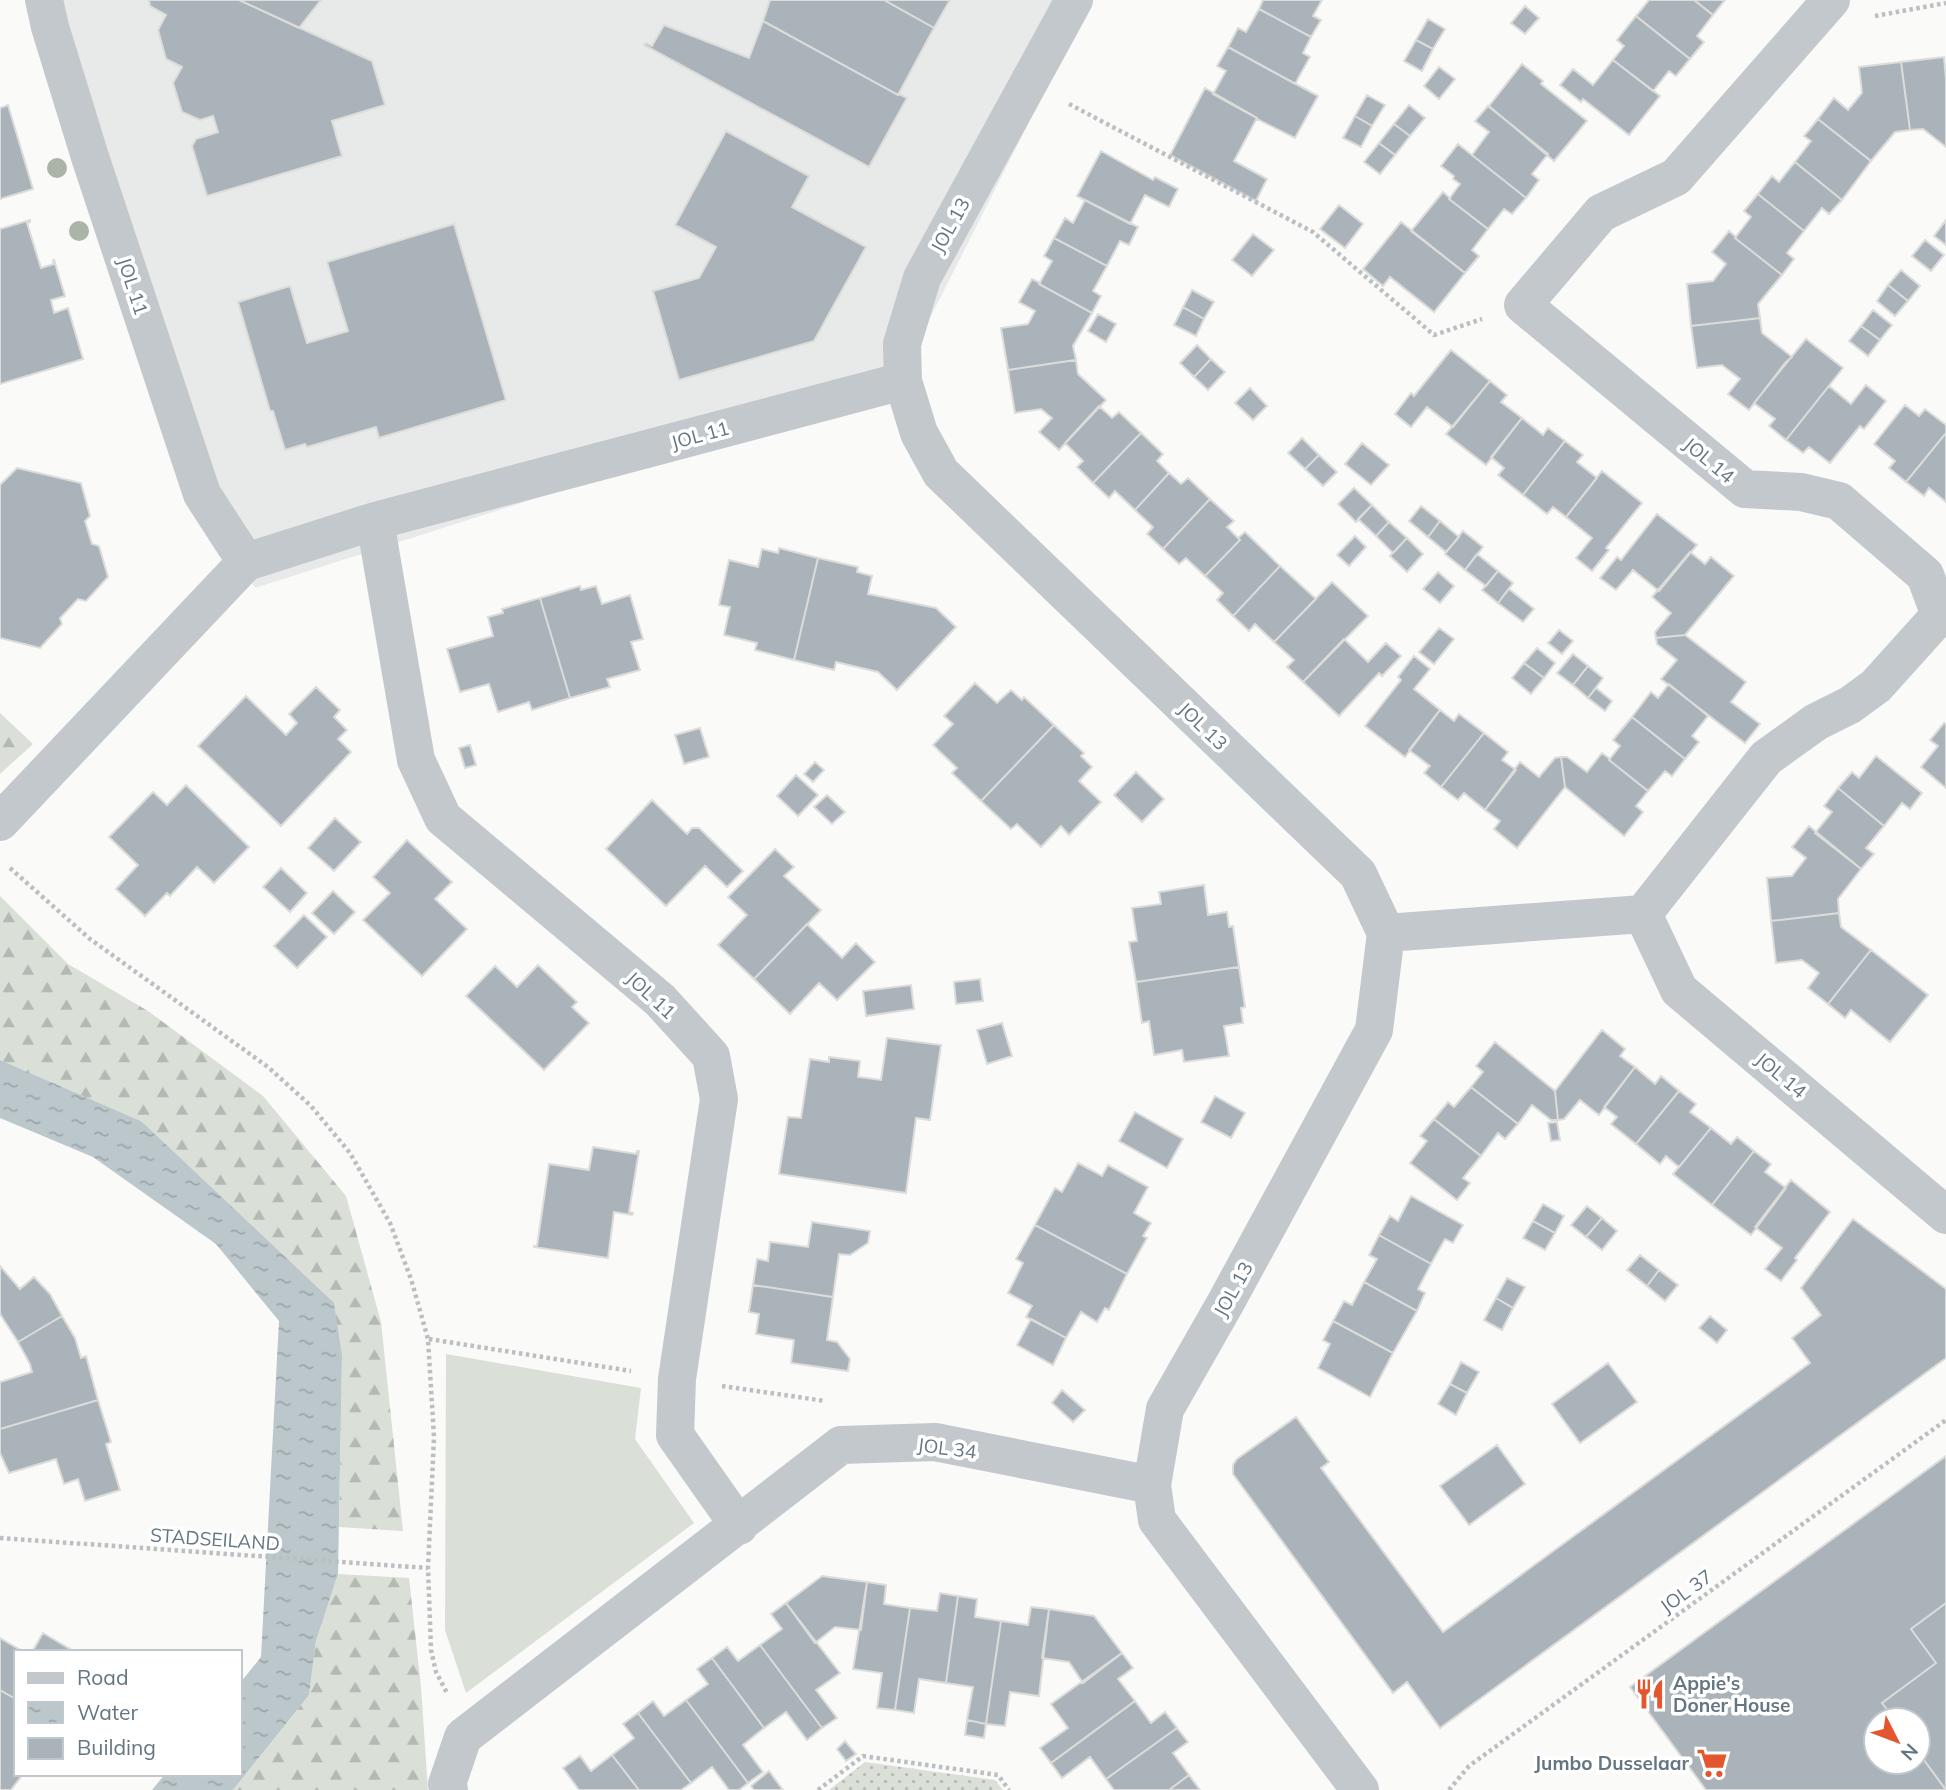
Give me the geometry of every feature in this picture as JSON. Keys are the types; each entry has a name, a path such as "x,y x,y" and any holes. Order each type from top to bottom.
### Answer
{"street":[{"name":"JOL 11","path":"44,0 90,157 202,494 246,562"},
{"name":"JOL 13","path":"1073,0 922,278 902,344 903,381 919,433 941,473 1358,874 1386,933 1374,1030 1166,1409 1152,1485"},
{"path":"1523,306 1601,213 1676,177 1831,0"},
{"name":"JOL 14","path":"1523,306 1745,489 1801,492 1839,501 1925,575 1940,615 1876,686 1766,758 1643,914 1679,990 1946,1215"},
{"name":"JOL 11","path":"0,822 246,562 375,521 903,381"},
{"name":"JOL 11","path":"375,521 416,760 443,818 660,1000 711,1056 719,1099 677,1379 675,1435 739,1526"},
{"path":"1386,933 1643,914"},
{"name":"JOL 34","path":"463,1737 841,1445 934,1443 1152,1485"},
{"path":"1152,1485 1157,1520 1360,1790"},
{"path":"449,1790 447,1784 463,1737"}],"path":[{"path":"1028,83 1313,232 1434,335 1523,306"},
{"path":"10,867 90,939 268,1067 311,1106 350,1153 390,1223 411,1279 428,1339 434,1437 428,1568 431,1650 436,1672 447,1693 463,1737"},
{"name":"JOL 37","path":"1449,1790 1469,1766 1946,1420"},
{"name":"STADSEILAND","path":"0,1538 428,1568"},
{"path":"818,1790 863,1756 998,1774 1009,1790"}],"shaded area":[{"path":"49,0 1091,0 897,383 255,588 197,487"}],"green space":[{"path":"0,713 33,744 0,774"},
{"path":"0,896 68,964 148,1011 263,1096 346,1196 381,1322 403,1531 339,1527 342,1356 141,1121 0,1060"},
{"path":"446,1354 641,1388 635,1439 694,1523 466,1693 445,1630"},
{"path":"338,1574 409,1578 421,1687 428,1790 233,1790 309,1695 316,1641"},
{"path":"865,1762 995,1780 1003,1790 829,1790"}],"water":[{"path":"0,1060 141,1121 334,1303 342,1356 338,1574 316,1641 309,1695 233,1790 152,1790 163,1776 242,1776 242,1681 261,1657 279,1321 216,1244 93,1157 0,1118"}],"building":[{"path":"149,0 239,0 372,61 385,105 332,121 342,156 207,196 192,146 196,139 218,132 213,116 200,120 182,112 173,83 182,67 166,59 158,30 166,15 150,6"},
{"path":"239,0 321,0 299,28"},
{"path":"770,0 884,0 934,28 898,95 763,21"},
{"path":"884,0 950,0 934,28"},
{"path":"1263,0 1322,0 1313,16 1321,20 1311,37 1259,9"},
{"path":"1649,0 1694,0 1713,15 1697,36 1704,42 1690,59 1636,16"},
{"path":"1694,0 1725,0 1713,15"},
{"path":"1525,6 1539,18 1525,34 1511,23"},
{"path":"1259,9 1311,37 1303,53 1310,57 1295,84 1228,47 1238,28 1246,32"},
{"path":"1636,16 1690,59 1676,76 1669,71 1653,91 1613,60 1624,46 1617,40"},
{"path":"1428,19 1445,29 1433,49 1416,40"},
{"path":"763,21 907,98 869,167 644,45 646,43 652,46 664,25 749,58"},
{"path":"1416,40 1433,49 1422,71 1404,61"},
{"path":"1228,47 1318,96 1295,138 1213,94 1226,71 1217,66"},
{"path":"1944,57 1946,147 1923,129 1910,130 1901,62"},
{"path":"1613,60 1660,96 1629,135 1583,99 1581,102 1560,85 1573,69 1593,85"},
{"path":"1901,62 1910,130 1895,132 1871,161 1818,119 1834,98 1848,110 1862,93 1859,67"},
{"path":"1522,64 1543,81 1541,84 1587,121 1554,161 1489,106"},
{"path":"1439,67 1455,79 1439,99 1424,86"},
{"path":"1205,88 1257,118 1234,161 1267,179 1256,201 1170,155"},
{"path":"1367,95 1385,105 1372,126 1355,116"},
{"path":"8,105 33,189 0,199 0,108"},
{"path":"1409,105 1425,118 1410,136 1394,124"},
{"path":"1488,106 1548,154 1532,174 1539,180 1526,198 1472,155 1489,132 1475,121"},
{"path":"1355,116 1372,126 1361,147 1343,138"},
{"path":"1818,119 1871,161 1842,200 1795,162 1811,141 1804,136"},
{"path":"1394,124 1410,136 1395,155 1379,143"},
{"path":"726,131 809,176 792,207 866,247 814,341 679,380 653,291 699,278 716,247 675,225"},
{"path":"1379,143 1395,155 1380,174 1364,162"},
{"path":"1458,144 1526,198 1512,214 1504,209 1488,229 1449,199 1460,184 1441,166"},
{"path":"1101,151 1153,180 1155,177 1178,189 1169,207 1145,195 1130,224 1077,196"},
{"path":"1795,162 1842,200 1829,214 1822,208 1804,231 1758,194 1772,176 1779,182"},
{"path":"1443,192 1488,229 1472,250 1479,256 1465,273 1411,231"},
{"path":"1758,194 1804,231 1787,253 1794,259 1782,275 1735,238 1751,217 1744,211"},
{"path":"1085,200 1138,227 1129,245 1120,241 1107,266 1054,238 1065,218 1073,223"},
{"path":"1339,205 1363,224 1345,248 1320,229"},
{"path":"30,220 27,223 41,268 54,264 54,260 65,296 51,300 54,313 68,308 83,359 0,384 0,229"},
{"path":"1946,220 1946,245 1934,236"},
{"path":"1401,222 1465,273 1434,312 1390,277 1383,286 1363,269"},
{"path":"454,224 506,400 379,438 376,427 307,447 305,444 285,450 273,411 270,411 238,302 290,286 307,343 348,331 327,262"},
{"path":"1729,231 1782,275 1758,304 1760,318 1691,326 1687,284 1713,281 1726,264 1712,252"},
{"path":"1253,234 1274,250 1252,276 1232,260"},
{"path":"1054,238 1107,266 1093,291 1101,296 1092,313 1039,284 1052,261 1044,256"},
{"path":"1925,240 1944,255 1931,271 1912,256"},
{"path":"1901,270 1920,286 1908,301 1888,285"},
{"path":"1032,279 1092,313 1073,346 1076,360 1008,370 1001,328 1028,324 1035,311 1019,302"},
{"path":"1888,285 1908,301 1895,316 1877,301"},
{"path":"1192,290 1214,302 1204,319 1183,307"},
{"path":"1183,307 1204,319 1196,336 1174,325"},
{"path":"1873,310 1892,325 1880,340 1861,326"},
{"path":"1098,314 1116,324 1106,342 1088,331"},
{"path":"1760,318 1762,333 1792,357 1749,410 1728,394 1740,379 1722,365 1697,368 1691,326"},
{"path":"1861,326 1880,340 1868,356 1849,341"},
{"path":"1806,339 1843,368 1786,440 1769,426 1775,419 1754,403"},
{"path":"1197,345 1211,359 1194,377 1180,363"},
{"path":"1451,350 1490,381 1453,427 1427,407 1411,427 1395,414 1411,393 1414,396"},
{"path":"1211,359 1225,372 1208,390 1194,377"},
{"path":"1076,360 1078,374 1106,400 1059,450 1039,432 1052,418 1041,409 1015,413 1008,370"},
{"path":"1490,381 1507,395 1501,402 1522,418 1486,465 1446,434"},
{"path":"1866,385 1886,401 1864,429 1860,426 1830,463 1809,447 1803,453 1786,440 1829,386 1851,404"},
{"path":"1250,388 1267,406 1253,420 1235,403"},
{"path":"1905,405 1919,416 1925,409 1946,425 1946,433 1906,482 1889,468 1895,461 1874,444"},
{"path":"1099,406 1112,418 1119,412 1141,433 1093,483 1077,467 1083,461 1065,443"},
{"path":"1522,418 1543,435 1548,428 1565,441 1523,495 1498,475 1504,468 1491,457"},
{"path":"1141,433 1163,454 1157,461 1169,473 1135,510 1115,491 1109,498 1093,483"},
{"path":"1946,433 1946,502 1929,488 1924,496 1906,482"},
{"path":"1302,438 1319,455 1305,469 1288,453"},
{"path":"1565,441 1583,455 1577,462 1597,478 1566,517 1553,507 1547,514 1523,495"},
{"path":"1362,443 1389,465 1371,485 1345,464"},
{"path":"1319,455 1337,472 1323,486 1305,469"},
{"path":"17,468 81,483 90,516 85,521 92,544 99,546 108,577 86,601 78,599 60,618 62,624 40,648 0,638 0,485"},
{"path":"1602,471 1642,503 1606,548 1609,550 1592,571 1576,558 1592,538 1566,517"},
{"path":"1169,473 1181,484 1188,478 1210,499 1163,549 1147,534 1153,527 1135,510"},
{"path":"1354,488 1372,505 1356,522 1338,504"},
{"path":"1210,499 1234,521 1227,527 1240,540 1205,576 1186,558 1179,564 1163,549"},
{"path":"1372,505 1389,522 1376,536 1358,519"},
{"path":"1421,506 1440,521 1428,537 1409,521"},
{"path":"1657,514 1697,545 1659,591 1633,570 1616,590 1600,578 1617,557 1621,560"},
{"path":"1440,521 1459,537 1446,552 1428,537"},
{"path":"1389,522 1407,538 1393,553 1376,536"},
{"path":"1463,531 1483,547 1465,570 1445,554"},
{"path":"1245,532 1280,566 1233,616 1217,600 1223,593 1205,576"},
{"path":"1355,536 1366,547 1349,566 1337,555"},
{"path":"1407,538 1423,554 1407,572 1390,556"},
{"path":"779,548 818,558 794,660 755,650 757,643 724,635 730,607 719,605 729,560 758,567 762,549 778,553"},
{"path":"1690,552 1705,564 1711,557 1734,576 1685,635 1656,638 1655,632 1671,613 1652,597"},
{"path":"1477,554 1498,571 1486,586 1465,570"},
{"path":"818,558 858,567 857,572 872,576 868,594 936,608 956,627 897,690 878,672 836,662 834,670 794,660"},
{"path":"1280,566 1316,599 1274,642 1255,624 1249,631 1233,616"},
{"path":"1498,571 1513,583 1498,603 1482,590"},
{"path":"1438,572 1454,586 1440,603 1423,589"},
{"path":"1332,582 1368,616 1303,682 1287,667 1294,660 1274,642"},
{"path":"580,586 581,590 596,586 602,604 630,595 643,639 631,642 640,670 607,679 610,687 570,698 540,598"},
{"path":"1509,589 1534,609 1523,622 1498,603"},
{"path":"540,598 570,698 532,710 529,702 498,712 489,684 460,692 447,649 493,636 488,617 503,613 502,609"},
{"path":"1439,628 1454,639 1434,664 1419,652"},
{"path":"1559,630 1573,641 1562,654 1548,643"},
{"path":"1685,635 1746,682 1731,702 1760,724 1745,743 1661,679 1677,660 1657,644 1656,638"},
{"path":"1344,639 1368,662 1386,643 1401,656 1382,676 1379,673 1339,716 1303,682"},
{"path":"1537,648 1555,663 1544,678 1524,663"},
{"path":"1573,654 1588,666 1573,685 1557,673"},
{"path":"1414,656 1430,669 1414,689 1440,710 1405,757 1365,726 1401,680 1398,677"},
{"path":"1524,663 1544,678 1531,694 1512,678"},
{"path":"1588,666 1603,678 1588,698 1573,685"},
{"path":"975,683 997,703 1011,690 1022,700 1024,697 1054,725 981,801 952,773 957,768 933,745 953,724 944,716"},
{"path":"1669,684 1708,716 1692,736 1699,742 1685,759 1632,717 1651,692 1658,698"},
{"path":"316,687 340,710 334,717 347,730 338,739 351,752 281,826 198,746 246,696 286,735 297,723 289,714"},
{"path":"1596,688 1612,701 1605,711 1588,698"},
{"path":"1440,710 1454,721 1459,714 1484,733 1441,787 1424,773 1430,766 1409,750"},
{"path":"1632,717 1685,759 1672,776 1665,771 1648,791 1609,760 1620,746 1613,740"},
{"path":"1944,723 1946,788 1921,767 1938,746 1930,740"},
{"path":"1054,725 1084,753 1081,756 1092,767 1079,781 1101,802 1069,835 1061,826 1041,847 1017,824 1011,829 981,801"},
{"path":"700,728 709,757 684,764 675,735"},
{"path":"1484,733 1508,752 1502,760 1516,770 1485,810 1464,793 1458,800 1441,787"},
{"path":"470,745 476,765 465,768 459,748"},
{"path":"1602,753 1648,791 1636,806 1643,812 1624,836 1565,787 1561,757 1567,757 1587,772"},
{"path":"1876,756 1922,793 1910,809 1902,803 1884,826 1838,788 1852,772 1859,778"},
{"path":"1561,757 1565,787 1517,848 1494,829 1500,821 1485,810 1520,762 1539,777 1555,758"},
{"path":"815,762 824,770 813,782 804,774"},
{"path":"1136,772 1164,799 1142,822 1114,795"},
{"path":"796,775 818,795 798,816 777,796"},
{"path":"186,785 249,847 214,883 197,867 170,896 167,893 145,916 116,889 138,865 109,837 153,792 167,805"},
{"path":"1838,788 1884,826 1866,848 1874,854 1861,869 1815,833 1832,812 1824,806"},
{"path":"827,795 845,812 832,824 814,807"},
{"path":"652,800 687,834 692,828 699,828 743,871 727,887 705,866 666,906 606,849"},
{"path":"335,818 361,842 334,871 308,848"},
{"path":"1809,826 1861,869 1838,899 1839,913 1771,921 1767,878 1792,876 1806,858 1792,847"},
{"path":"407,840 452,882 435,899 467,929 422,976 363,920 390,893 373,877"},
{"path":"775,849 794,867 784,876 821,910 754,979 718,945 747,915 728,897"},
{"path":"281,868 307,893 290,912 263,887"},
{"path":"1204,885 1208,915 1227,912 1229,927 1233,926 1239,967 1136,982 1129,942 1137,941 1132,908 1161,904 1159,892"},
{"path":"333,891 355,912 334,934 312,913"},
{"path":"1839,913 1841,927 1871,950 1828,1004 1808,988 1819,973 1802,960 1776,963 1771,921"},
{"path":"304,915 327,937 297,968 274,946"},
{"path":"807,924 842,958 856,943 875,962 837,1000 819,983 790,1014 754,979"},
{"path":"1871,950 1928,995 1890,1042 1851,1010 1845,1018 1828,1004"},
{"path":"538,965 577,1002 572,1007 589,1023 544,1070 466,996 495,966 517,987"},
{"path":"1239,967 1245,1007 1241,1008 1243,1023 1224,1026 1229,1056 1184,1062 1182,1050 1154,1055 1149,1021 1142,1023 1136,982"},
{"path":"980,979 983,1001 956,1004 954,982"},
{"path":"911,985 914,1009 866,1016 863,991"},
{"path":"1002,1023 1012,1056 987,1064 977,1030"},
{"path":"1602,1030 1625,1049 1620,1056 1635,1067 1599,1115 1580,1100 1564,1119 1558,1120 1555,1091"},
{"path":"887,1038 941,1045 930,1120 916,1118 906,1193 779,1174 788,1117 801,1118 810,1059 829,1062 829,1057 860,1061 858,1077 881,1080"},
{"path":"1495,1042 1555,1091 1558,1120 1551,1120 1532,1105 1518,1124 1471,1087 1483,1072 1476,1066"},
{"path":"1635,1067 1655,1084 1661,1076 1679,1091 1636,1144 1611,1124 1617,1117 1604,1107"},
{"path":"1471,1087 1518,1124 1505,1139 1498,1133 1481,1156 1434,1119 1448,1102 1454,1107"},
{"path":"1679,1091 1696,1104 1690,1112 1711,1128 1679,1167 1666,1156 1660,1164 1636,1144"},
{"path":"1215,1096 1245,1113 1231,1138 1201,1122"},
{"path":"1135,1112 1183,1139 1167,1168 1119,1141"},
{"path":"1434,1119 1481,1156 1463,1178 1470,1183 1457,1200 1410,1163 1427,1141 1420,1136"},
{"path":"1557,1122 1560,1140 1551,1141 1548,1123"},
{"path":"1711,1128 1731,1144 1737,1137 1754,1151 1712,1205 1673,1174"},
{"path":"593,1147 636,1154 639,1151 629,1212 633,1213 614,1212 608,1258 534,1247 537,1246 549,1164 589,1170"},
{"path":"1754,1151 1771,1164 1765,1172 1786,1188 1751,1235 1712,1205"},
{"path":"1078,1163 1102,1176 1108,1165 1148,1187 1134,1213 1151,1223 1143,1236 1147,1238 1127,1274 1035,1225 1055,1188 1062,1192"},
{"path":"1791,1180 1830,1212 1781,1281 1765,1269 1782,1248 1755,1227"},
{"path":"1411,1196 1463,1225 1453,1243 1445,1239 1431,1264 1379,1235 1390,1216 1398,1221"},
{"path":"1543,1204 1564,1216 1555,1233 1533,1221"},
{"path":"1587,1206 1602,1218 1586,1237 1571,1225"},
{"path":"1602,1218 1617,1231 1602,1250 1586,1237"},
{"path":"1853,1219 1946,1289 1946,1358 1440,1728 1407,1682 1393,1693 1233,1474 1233,1465 1237,1459 1296,1417 1329,1462 1321,1468 1443,1632 1810,1363 1792,1338 1821,1315 1801,1288"},
{"path":"1533,1221 1555,1233 1545,1250 1523,1238"},
{"path":"812,1222 870,1231 868,1243 850,1255 839,1254 833,1297 753,1285 757,1259 768,1261 770,1242 808,1247"},
{"path":"1035,1225 1127,1274 1109,1310 1105,1308 1097,1322 1081,1312 1066,1338 1026,1317 1032,1306 1008,1293 1023,1263 1016,1259"},
{"path":"1379,1235 1431,1264 1418,1289 1425,1293 1417,1311 1364,1282 1377,1259 1369,1255"},
{"path":"1640,1255 1659,1270 1647,1286 1627,1270"},
{"path":"0,1266 20,1289 34,1277 50,1294 62,1316 18,1342 0,1314"},
{"path":"1659,1270 1678,1285 1665,1301 1647,1286"},
{"path":"1507,1278 1525,1287 1513,1308 1496,1298"},
{"path":"1364,1282 1417,1311 1393,1353 1333,1321 1344,1301 1352,1305"},
{"path":"753,1285 833,1297 827,1340 837,1342 850,1359 848,1371 791,1363 794,1340 756,1334 759,1314 749,1312"},
{"path":"1496,1298 1513,1308 1502,1330 1484,1320"},
{"path":"62,1316 75,1338 81,1358 86,1356 98,1400 0,1429 0,1382 32,1372 18,1342"},
{"path":"1710,1316 1727,1330 1717,1343 1699,1328"},
{"path":"1031,1319 1066,1338 1053,1365 1017,1345"},
{"path":"1333,1321 1393,1353 1370,1397 1318,1368 1330,1344 1323,1340"},
{"path":"1461,1362 1479,1372 1467,1393 1450,1384"},
{"path":"1608,1363 1637,1402 1580,1443 1552,1404"},
{"path":"1450,1384 1467,1393 1456,1415 1438,1404"},
{"path":"1062,1390 1085,1410 1073,1422 1052,1403"},
{"path":"98,1400 111,1442 106,1444 120,1490 85,1501 78,1479 64,1484 56,1459 9,1473 0,1453 0,1429"},
{"path":"1497,1445 1525,1484 1469,1525 1440,1486"},
{"path":"1946,1456 1946,1603 1911,1629 1936,1663 1882,1703 1884,1706 1862,1706 1862,1776 1932,1776 1932,1771 1946,1790 1706,1790 1630,1687"},
{"path":"822,1576 867,1582 861,1630 835,1627 815,1643 786,1603"},
{"path":"867,1582 886,1585 884,1604 910,1608 895,1710 877,1708 882,1673 853,1669"},
{"path":"940,1593 958,1596 946,1683 919,1679 914,1713 895,1710 910,1608 937,1611"},
{"path":"958,1596 977,1599 975,1617 1001,1621 986,1724 967,1720 973,1687 946,1683"},
{"path":"786,1603 840,1673 816,1690 837,1718 822,1728 760,1645 782,1629 771,1614"},
{"path":"1946,1603 1946,1790 1932,1771 1932,1706 1884,1706 1882,1703 1936,1663 1911,1629"},
{"path":"1031,1607 1049,1609 1039,1696 1010,1692 1005,1726 986,1724 1001,1621 1028,1625"},
{"path":"1049,1609 1094,1616 1122,1653 1083,1683 1069,1662 1042,1658"},
{"path":"43,1633 72,1650 33,1650"},
{"path":"0,1638 21,1650 14,1650 14,1698 0,1690"},
{"path":"760,1645 822,1728 807,1740 786,1712 764,1728 712,1658 727,1647 738,1661"},
{"path":"1122,1653 1133,1668 1118,1679 1135,1701 1051,1763 1040,1748 1068,1728 1051,1704"},
{"path":"712,1658 764,1728 743,1745 763,1772 748,1783 686,1700 708,1684 697,1669"},
{"path":"0,1690 14,1698 14,1776 22,1776 11,1790 0,1790"},
{"path":"686,1700 748,1783 739,1790 729,1790 712,1767 691,1783 638,1713 653,1701 664,1716"},
{"path":"1135,1701 1151,1723 1165,1712 1177,1728 1106,1779 1090,1757 1062,1778 1051,1763"},
{"path":"638,1713 691,1783 681,1790 639,1790 612,1755 634,1738 623,1724"},
{"path":"967,1720 986,1724 984,1738 965,1735"},
{"path":"1177,1728 1188,1742 1173,1753 1189,1775 1169,1790 1114,1790 1106,1779"},
{"path":"845,1741 856,1754 846,1761 837,1749"},
{"path":"612,1755 639,1790 579,1790 563,1768 580,1756 591,1771"},
{"path":"769,1771 783,1790 754,1790 751,1786"},
{"path":"1189,1775 1200,1790 1169,1790"}],"place":[{"name":"Appie's Doner House","path":"1650,1694"},
{"name":"Jumbo Dusselaar","path":"1712,1763"}]}
